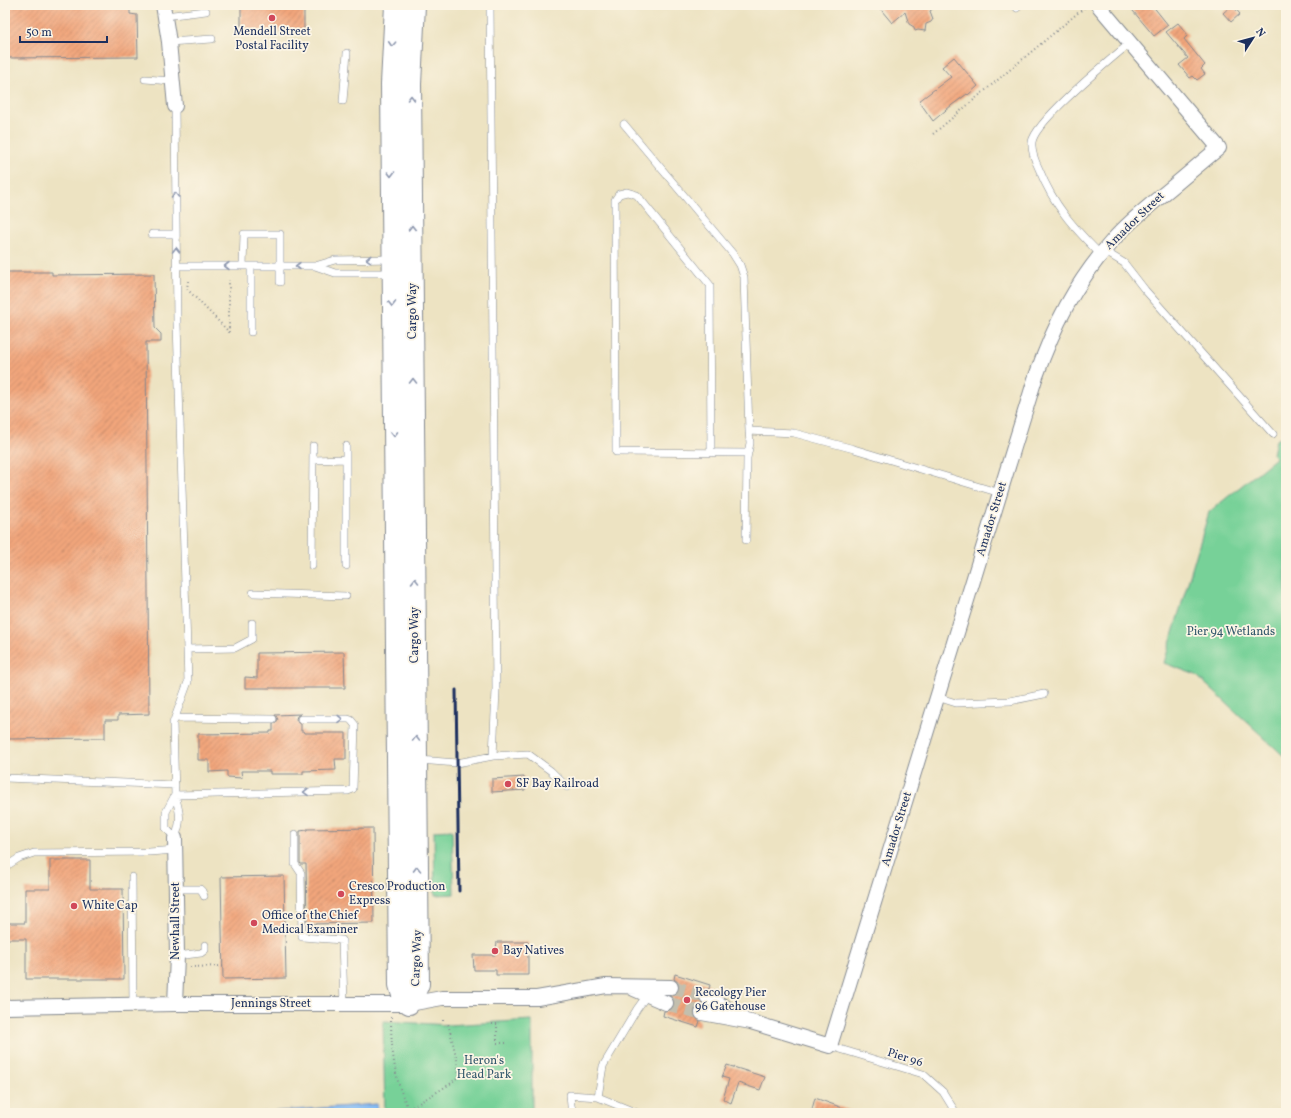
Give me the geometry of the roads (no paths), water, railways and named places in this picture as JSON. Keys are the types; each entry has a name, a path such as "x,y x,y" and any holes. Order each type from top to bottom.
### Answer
{"main road":[{"name":"Cargo Way","path":"395,5 391,84 401,266 406,760 418,984 416,991 400,1004"},
{"name":"Cargo Way","path":"401,266 415,5"}],"street":[{"name":"Amador Street","path":"830,1046 1046,346 1060,316 1076,288 1114,239 1137,216 1219,148 1098,5"},
{"path":"164,11 169,42 175,106"},
{"name":"Newhall Street","path":"175,1004 176,844"},
{"name":"Jennings Street","path":"5,1007 133,1006 175,1004 400,1004 442,998 537,998 606,986 626,986"},
{"path":"626,986 671,987"},
{"path":"626,986 666,1003"},
{"path":"707,997 752,1022"},
{"path":"702,1013 752,1022 830,1046"}],"lane":[{"path":"490,5 496,690 493,756"},
{"path":"164,11 206,11"},
{"path":"169,42 212,39"},
{"path":"1130,43 1106,63 1046,119 1034,135 1032,142 1032,151 1035,160 1053,199 1069,222 1102,253 1124,263 1145,290 1273,434"},
{"path":"343,101 347,53"},
{"path":"145,79 172,80"},
{"path":"175,106 176,266 188,682 173,723 175,795 180,812 180,826 176,844"},
{"path":"624,124 733,254 740,265 744,277 750,431 746,540"},
{"path":"711,453 710,286 636,195 627,192 619,194 615,200 616,452 711,453 748,453"},
{"path":"152,234 176,234"},
{"path":"251,332 244,234 280,234 280,282"},
{"path":"176,266 315,266 335,260 401,266"},
{"path":"315,266 335,273 401,266"},
{"path":"750,431 794,432 1000,493"},
{"path":"312,566 313,446"},
{"path":"346,446 346,566"},
{"path":"313,460 346,459"},
{"path":"253,593 346,596"},
{"path":"187,649 235,648 252,640 252,624"},
{"path":"937,698 956,703 1010,701 1044,694"},
{"path":"176,718 273,719"},
{"path":"175,795 351,790 354,786 354,722 348,719 301,719"},
{"path":"406,760 457,763 493,756 528,754 551,771 567,787"},
{"path":"5,778 175,785"},
{"path":"175,795 166,812 166,828 176,844"},
{"path":"295,834 296,864 301,873 302,937 342,940 344,1004"},
{"path":"5,867 19,858 34,853 141,852 176,844"},
{"path":"132,877 133,1006"},
{"path":"176,889 200,889 204,896"},
{"path":"176,956 201,953 205,950 205,945"},
{"path":"598,1098 603,1066 647,995"},
{"name":"Pier 96","path":"830,1046 923,1074 943,1092 956,1113"},
{"path":"574,1113 571,1106 570,1095 598,1098 637,1113"}],"water":[{"path":"377,1104 377,1113 253,1113"}],"tunnel":[{"path":"671,987 707,997"},
{"path":"666,1003 702,1013"}],"railway":[{"path":"456,690 459,891"}],"place":[{"name":"Mendell Street Postal Facility","path":"272,18"},
{"name":"SF Bay Railroad","path":"508,784"},
{"name":"Cresco Production Express","path":"341,894"},
{"name":"White Cap","path":"74,906"},
{"name":"Office of the Chief Medical Examiner","path":"254,923"},
{"name":"Bay Natives","path":"495,951"},
{"name":"Recology Pier 96 Gatehouse","path":"687,1000"}],"park label":[{"name":"Pier 94 Wetlands","path":"1231,632"},
{"name":"Heron's Head Park","path":"484,1068"}]}
